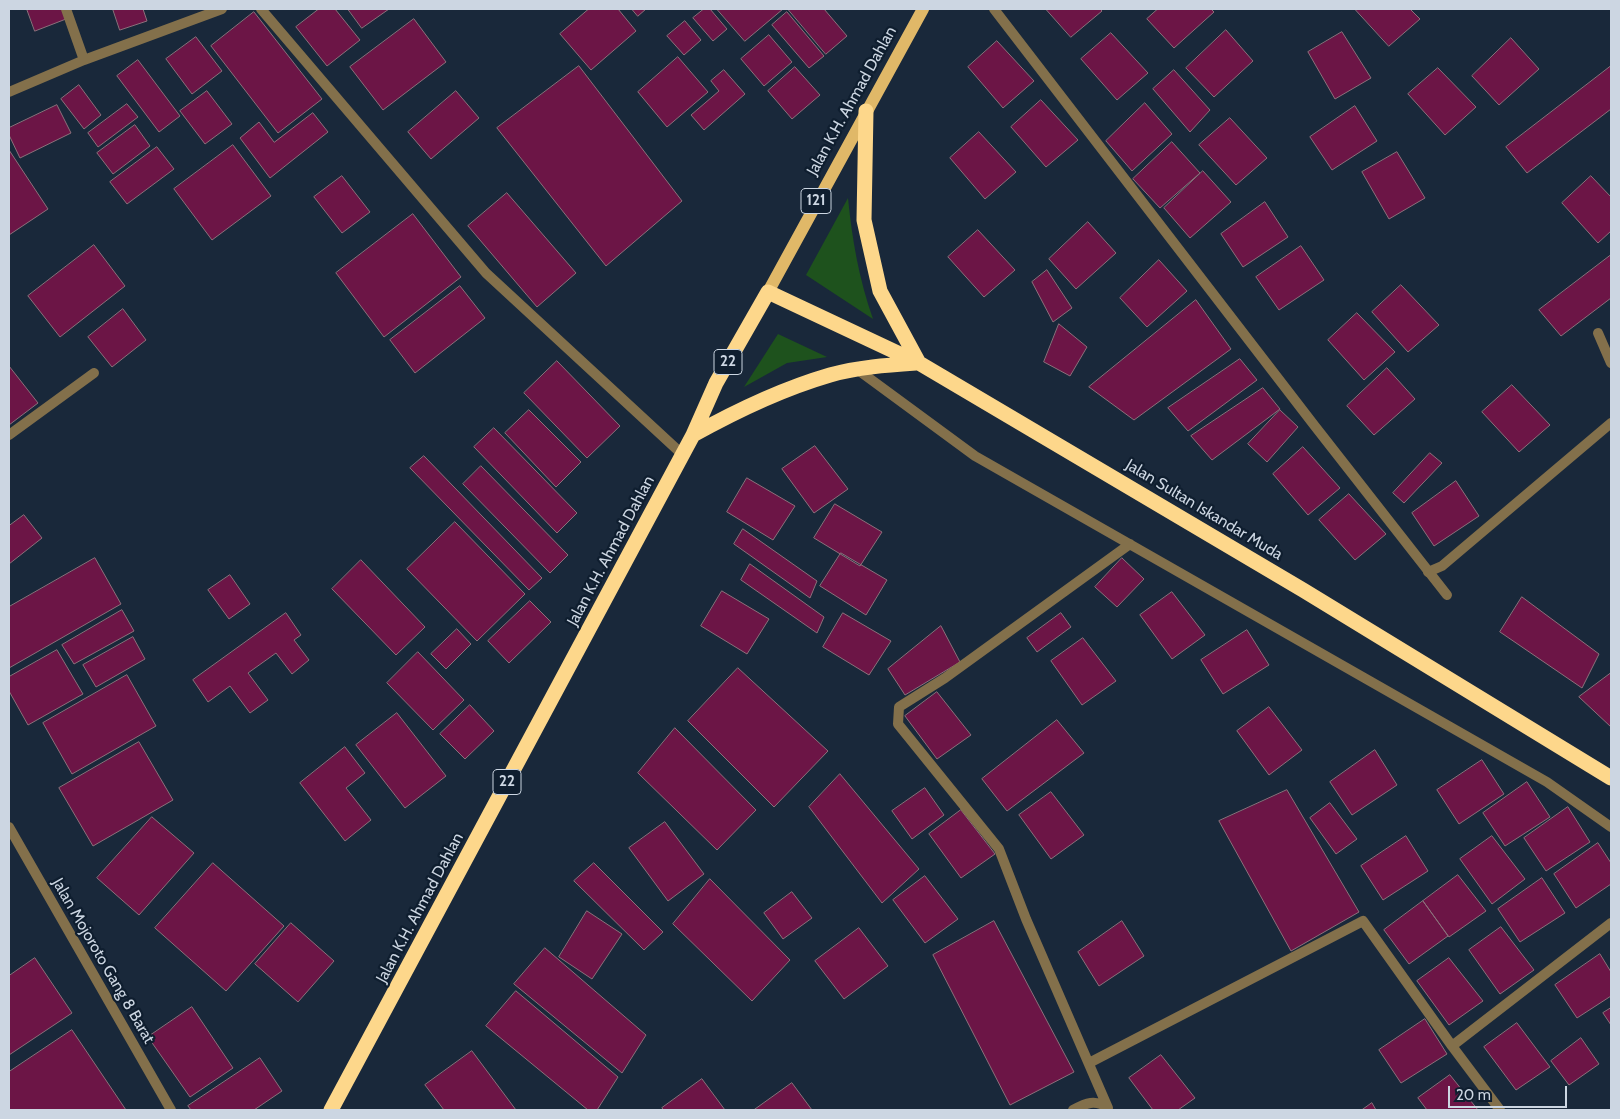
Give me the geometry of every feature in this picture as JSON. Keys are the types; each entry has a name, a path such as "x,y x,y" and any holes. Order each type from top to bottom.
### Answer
{"highway":[{"path":"693,435 728,415 770,397 831,375 919,363 880,291 864,220 866,111"},
{"name":"Jalan K.H. Ahmad Dahlan","path":"331,1110 683,454 716,383 768,292"},
{"name":"Jalan Sultan Iskandar Muda","path":"768,292 919,363 1303,590 1611,778"}],"main road":[{"name":"Jalan K.H. Ahmad Dahlan","path":"768,292 923,9"}],"street":[{"path":"66,9 84,60"},
{"path":"9,92 84,60 222,9"},
{"path":"260,9 486,273 683,454"},
{"path":"994,9 1447,595"},
{"path":"1598,333 1611,363"},
{"path":"858,370 975,456 1547,782 1611,827"},
{"path":"9,435 94,373"},
{"path":"1428,572 1442,566 1611,423"},
{"path":"1109,1109 1026,919 999,848 898,724 898,707 945,678 1130,544"},
{"name":"Jalan Mojoroto Gang 8 Barat","path":"9,827 171,1110"},
{"path":"1089,1063 1363,921 1500,1110"},
{"path":"1452,1046 1611,923"},
{"path":"1073,1110 1084,1104 1099,1102 1109,1109"}],"green space":[{"path":"848,198 857,259 873,319 806,275"},
{"path":"778,334 827,357 787,363 744,387"}],"building":[{"path":"27,9 62,9 66,19 35,31"},
{"path":"113,9 143,9 147,21 120,30"},
{"path":"319,9 335,9 360,40 327,66 296,27"},
{"path":"348,9 389,9 362,28"},
{"path":"589,9 618,9 636,31 591,70 560,34"},
{"path":"632,9 646,9 638,16"},
{"path":"704,9 710,9 727,29 713,41 693,18"},
{"path":"717,9 783,9 745,41"},
{"path":"788,9 824,9 847,36 826,54"},
{"path":"1046,9 1100,9 1102,11 1071,37"},
{"path":"1158,9 1211,9 1214,12 1174,48 1147,19"},
{"path":"1355,9 1410,9 1420,19 1389,46"},
{"path":"254,12 322,99 278,133 211,46"},
{"path":"787,12 824,56 809,68 772,25"},
{"path":"414,19 446,62 383,110 350,67"},
{"path":"685,21 701,40 684,55 667,36"},
{"path":"1226,30 1253,61 1214,97 1186,68"},
{"path":"1342,32 1371,78 1335,99 1308,52"},
{"path":"1111,33 1148,73 1117,100 1081,59"},
{"path":"769,35 792,62 764,86 741,59"},
{"path":"196,37 222,71 192,94 166,59"},
{"path":"1511,38 1539,69 1499,105 1472,76"},
{"path":"997,41 1034,81 1003,108 968,67"},
{"path":"678,57 708,92 667,127 638,92"},
{"path":"138,60 180,116 159,132 117,76"},
{"path":"579,66 682,201 606,266 497,128"},
{"path":"1611,66 1611,109 1527,173 1506,147"},
{"path":"795,67 820,95 792,119 768,91"},
{"path":"1438,68 1476,107 1445,135 1408,94"},
{"path":"724,70 745,94 704,130 691,115 719,91 711,81"},
{"path":"1174,70 1210,110 1190,132 1153,89"},
{"path":"79,85 101,115 84,129 61,99"},
{"path":"207,91 232,124 205,144 180,111"},
{"path":"456,91 479,118 431,159 408,132"},
{"path":"1041,100 1078,140 1046,167 1011,127"},
{"path":"1145,103 1172,134 1132,171 1106,141"},
{"path":"127,104 138,117 98,147 88,133"},
{"path":"57,105 71,133 20,158 9,135 9,128"},
{"path":"1355,106 1377,141 1332,170 1310,137"},
{"path":"313,113 328,132 270,178 240,138 259,122 274,142"},
{"path":"1230,118 1267,158 1236,185 1199,145"},
{"path":"135,125 150,146 113,174 97,153"},
{"path":"979,132 1016,172 985,199 950,158"},
{"path":"1172,142 1200,173 1160,208 1133,179"},
{"path":"233,145 271,196 212,240 174,189"},
{"path":"157,147 174,169 127,204 110,182"},
{"path":"9,150 48,209 9,235"},
{"path":"1397,152 1425,198 1389,219 1362,172"},
{"path":"1203,171 1231,202 1190,238 1164,208"},
{"path":"342,176 370,212 342,233 314,197"},
{"path":"1591,176 1611,197 1611,231 1598,243 1562,203"},
{"path":"507,193 576,273 537,307 468,226"},
{"path":"1265,202 1288,237 1243,267 1221,234"},
{"path":"413,214 461,277 384,337 336,273"},
{"path":"1088,222 1116,253 1076,289 1049,259"},
{"path":"978,230 1015,270 984,297 948,257"},
{"path":"94,245 125,286 60,337 28,296"},
{"path":"1301,246 1324,280 1279,310 1256,277"},
{"path":"1611,255 1611,298 1561,336 1539,310"},
{"path":"1159,260 1187,291 1147,327 1120,298"},
{"path":"1047,270 1072,308 1053,322 1032,282"},
{"path":"1401,285 1439,325 1408,352 1372,312"},
{"path":"460,286 485,318 415,373 390,340"},
{"path":"1196,300 1231,349 1134,420 1089,387"},
{"path":"123,309 146,340 112,367 88,337"},
{"path":"1357,313 1395,352 1364,380 1328,340"},
{"path":"1059,324 1087,347 1070,376 1044,362"},
{"path":"1240,359 1257,380 1188,431 1168,408"},
{"path":"557,361 620,426 587,458 524,393"},
{"path":"9,366 38,403 9,425"},
{"path":"1387,368 1415,399 1374,435 1347,406"},
{"path":"1512,385 1550,425 1519,452 1482,412"},
{"path":"1263,388 1280,409 1212,460 1191,436"},
{"path":"529,410 581,462 556,487 505,433"},
{"path":"1280,410 1298,427 1267,462 1248,444"},
{"path":"494,428 577,513 557,533 474,447"},
{"path":"815,446 848,489 814,513 782,469"},
{"path":"1303,447 1340,488 1308,515 1273,474"},
{"path":"1430,453 1442,463 1404,503 1393,493"},
{"path":"424,456 542,578 529,590 410,468"},
{"path":"481,466 568,555 550,573 463,484"},
{"path":"747,478 795,506 773,540 727,512"},
{"path":"1456,481 1479,516 1434,546 1412,513"},
{"path":"1349,494 1386,534 1355,560 1319,520"},
{"path":"835,504 882,532 860,566 814,538"},
{"path":"24,515 42,538 9,564 9,526"},
{"path":"455,522 525,594 477,641 407,569"},
{"path":"743,529 817,581 810,598 734,544"},
{"path":"841,553 887,580 866,615 820,586"},
{"path":"95,558 121,604 9,668 9,607"},
{"path":"1122,558 1144,579 1117,607 1095,587"},
{"path":"361,560 425,627 396,655 332,589"},
{"path":"750,564 824,617 817,633 741,580"},
{"path":"230,575 250,604 229,619 208,590"},
{"path":"722,591 769,619 747,654 701,626"},
{"path":"1172,592 1205,635 1172,659 1140,615"},
{"path":"1522,597 1599,654 1582,688 1500,632"},
{"path":"530,601 551,622 509,663 488,641"},
{"path":"122,610 134,631 74,664 62,645"},
{"path":"286,613 301,635 294,640 309,660 292,674 276,653 248,673 268,700 250,713 230,686 208,702 193,680"},
{"path":"843,613 891,641 869,675 823,647"},
{"path":"1061,613 1071,627 1037,652 1027,638"},
{"path":"941,626 960,662 905,695 888,669"},
{"path":"457,629 471,644 446,669 431,654"},
{"path":"1247,630 1269,665 1223,694 1201,660"},
{"path":"133,637 145,659 96,687 83,665"},
{"path":"1083,638 1116,681 1082,705 1051,661"},
{"path":"57,650 83,694 28,725 9,691 9,677"},
{"path":"418,652 464,700 433,730 387,683"},
{"path":"738,668 828,751 774,807 688,721"},
{"path":"1611,673 1611,727 1579,697"},
{"path":"127,675 156,726 72,774 43,723"},
{"path":"937,692 971,735 937,759 905,716"},
{"path":"470,705 494,731 465,759 440,734"},
{"path":"1269,707 1302,750 1269,775 1237,731"},
{"path":"397,713 446,776 405,808 356,745"},
{"path":"1057,720 1084,753 1007,811 982,779"},
{"path":"675,728 756,810 717,850 638,773"},
{"path":"139,742 173,800 93,846 59,788"},
{"path":"345,747 365,773 346,788 371,820 345,841 300,783"},
{"path":"1375,750 1397,785 1352,815 1330,782"},
{"path":"1482,760 1504,794 1459,824 1437,790"},
{"path":"840,774 919,869 882,903 809,807"},
{"path":"1527,782 1550,817 1505,846 1483,813"},
{"path":"925,788 944,815 912,839 892,811"},
{"path":"1287,790 1359,912 1291,951 1219,821"},
{"path":"1051,792 1084,835 1051,859 1019,815"},
{"path":"1330,803 1357,839 1336,854 1310,818"},
{"path":"1568,807 1590,842 1546,871 1524,838"},
{"path":"961,810 995,854 961,878 929,834"},
{"path":"152,817 194,853 139,915 97,878"},
{"path":"665,822 704,874 668,901 629,848"},
{"path":"1406,836 1428,871 1383,900 1361,866"},
{"path":"1492,836 1525,879 1492,904 1460,859"},
{"path":"1598,843 1611,863 1611,884 1576,908 1554,874"},
{"path":"213,863 284,926 226,991 155,928"},
{"path":"594,863 663,932 644,950 574,881"},
{"path":"1458,875 1486,911 1449,937 1423,901"},
{"path":"925,876 958,919 925,943 893,900"},
{"path":"1542,878 1565,913 1520,942 1498,909"},
{"path":"710,879 790,960 752,1001 673,924"},
{"path":"792,892 812,918 783,939 764,913"},
{"path":"1423,901 1448,936 1409,964 1384,930"},
{"path":"587,911 622,934 592,979 559,957"},
{"path":"994,921 1074,1072 1010,1105 933,955"},
{"path":"1122,921 1144,956 1099,986 1078,952"},
{"path":"291,923 334,961 298,1002 255,964"},
{"path":"1501,927 1534,970 1500,994 1469,950"},
{"path":"859,928 888,966 844,999 815,961"},
{"path":"545,948 646,1035 622,1073 514,984"},
{"path":"1600,954 1611,972 1611,996 1577,1018 1555,985"},
{"path":"35,958 72,1013 9,1055 9,976"},
{"path":"1449,958 1483,1001 1449,1025 1417,981"},
{"path":"516,991 618,1077 597,1110 588,1110 486,1026"},
{"path":"192,1007 233,1068 190,1097 148,1037"},
{"path":"1611,1008 1611,1025 1603,1013"},
{"path":"1425,1019 1447,1054 1401,1083 1379,1050"},
{"path":"1517,1023 1550,1067 1516,1090 1484,1047"},
{"path":"72,1030 126,1110 9,1110 9,1072"},
{"path":"1581,1038 1599,1064 1569,1085 1551,1061"},
{"path":"472,1051 516,1110 444,1110 425,1085"},
{"path":"1161,1055 1195,1098 1178,1110 1153,1110 1129,1078"},
{"path":"260,1058 282,1091 254,1110 191,1110 188,1106"},
{"path":"1450,1075 1478,1110 1427,1110 1418,1098"},
{"path":"702,1079 725,1110 664,1110 662,1108"},
{"path":"792,1083 812,1110 754,1110"},
{"path":"1372,1103 1376,1110 1362,1110"}]}
